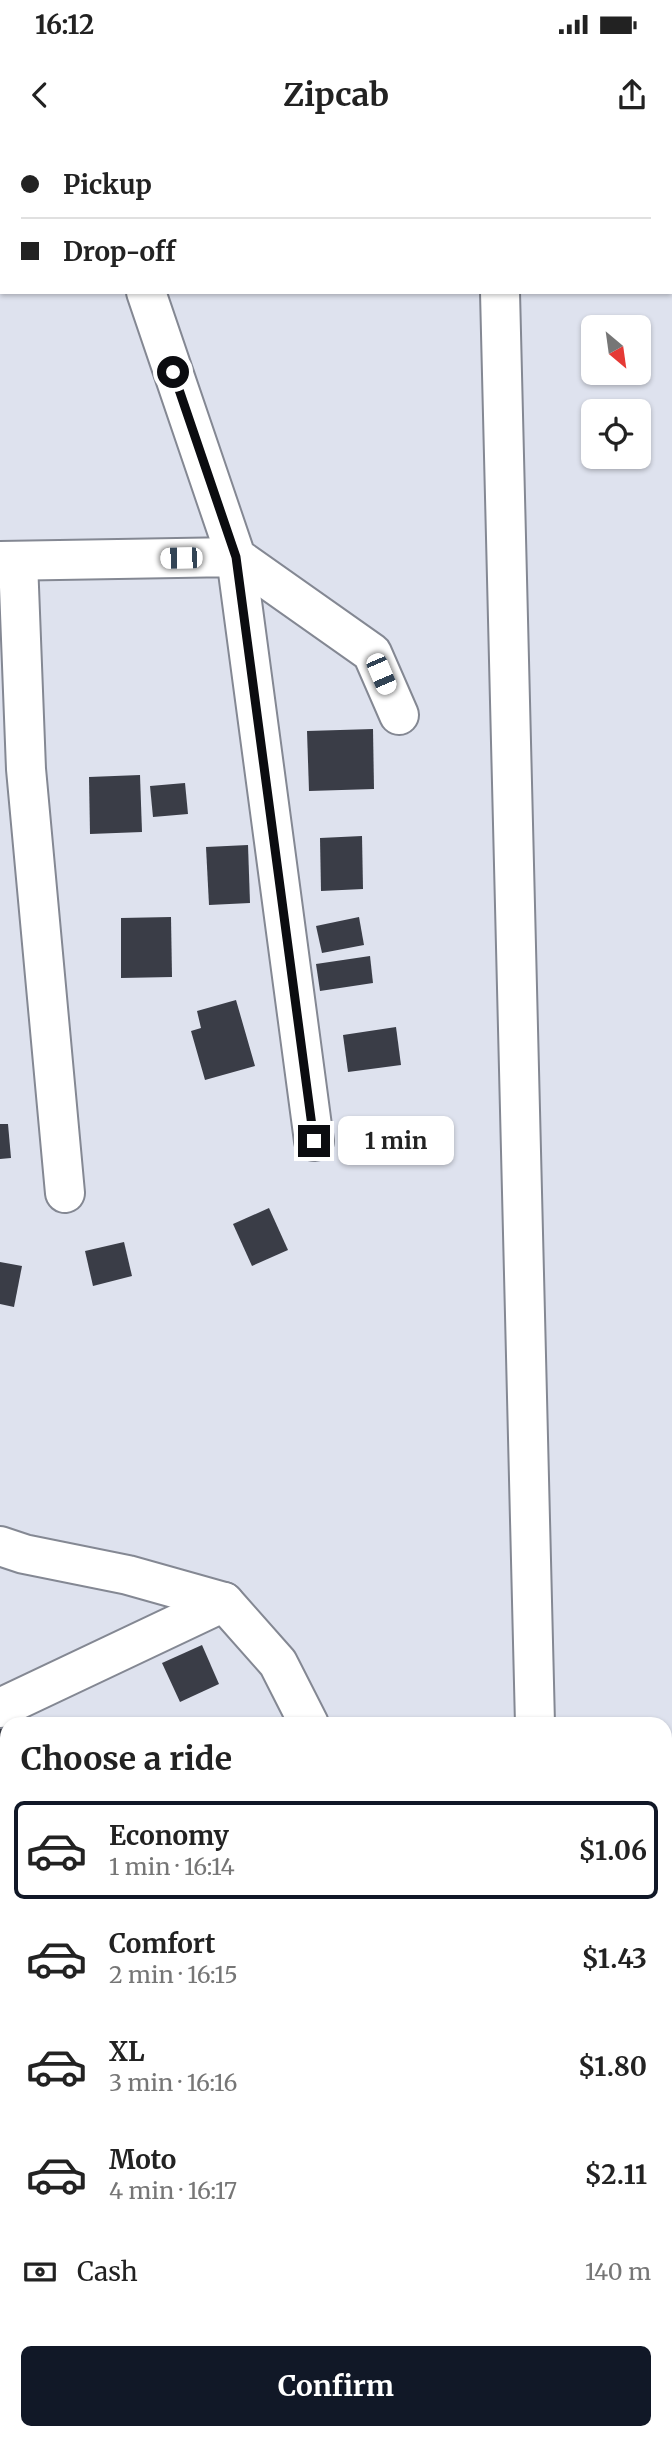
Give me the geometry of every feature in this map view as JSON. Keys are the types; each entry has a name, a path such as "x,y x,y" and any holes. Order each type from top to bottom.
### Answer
{"lane":[{"path":"147,294 236,557 314,1141"},
{"path":"500,294 535,1717"},
{"path":"65,1193 13,769 9,561 236,557 372,653 399,715"},
{"path":"0,1546 24,1554 128,1575 223,1602 278,1663 305,1717"},
{"path":"0,1708 223,1602"}],"building":[{"path":"373,729 374,789 309,791 307,731"},
{"path":"140,775 142,832 90,834 89,777"},
{"path":"185,783 188,814 153,817 150,786"},
{"path":"362,836 363,889 321,891 320,838"},
{"path":"248,845 250,903 209,905 206,847"},
{"path":"171,917 172,977 121,978 121,918"},
{"path":"359,917 364,945 322,953 316,926"},
{"path":"370,956 373,983 320,991 316,964"},
{"path":"236,1000 255,1066 205,1080 191,1031 201,1028 197,1011"},
{"path":"396,1027 401,1065 348,1072 343,1035"},
{"path":"0,1124 8,1124 11,1158 0,1159"},
{"path":"269,1208 288,1250 252,1266 233,1224"},
{"path":"124,1242 132,1276 93,1286 85,1251"},
{"path":"0,1262 22,1266 14,1307 0,1304"},
{"path":"202,1645 219,1684 180,1702 162,1663"}],"route":[{"path":"173,372 236,557 314,1141"}]}
